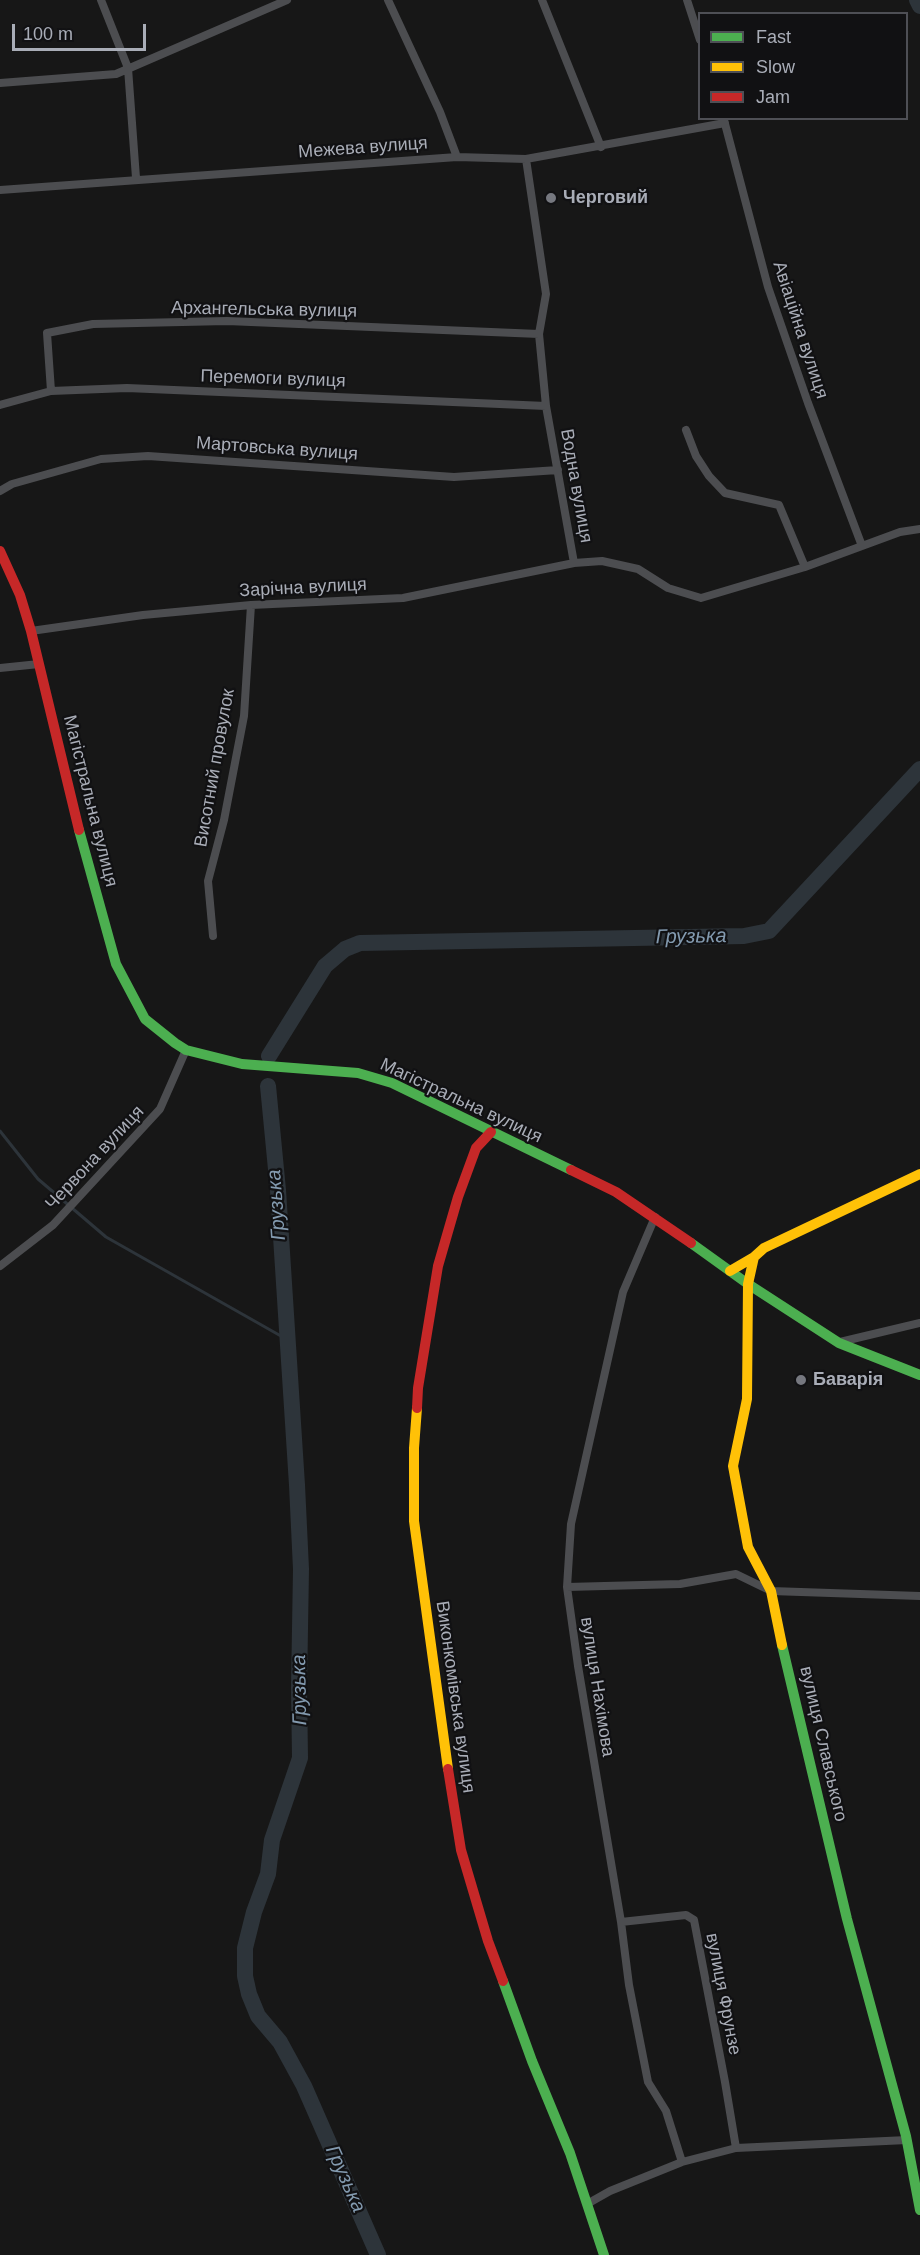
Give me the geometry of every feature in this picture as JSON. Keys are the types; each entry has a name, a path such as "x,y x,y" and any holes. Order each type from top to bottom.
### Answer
{"street":[{"path":"100,0 128,69 136,178"},
{"path":"0,83 116,75 287,0"},
{"path":"388,0 440,112 457,157"},
{"path":"542,0 601,147"},
{"path":"687,0 698,37"},
{"name":"Межева вулиця","path":"0,190 136,178 457,157 526,159 601,147 725,121"},
{"name":"Авіаційна вулиця","path":"725,121 768,287 808,403 862,546"},
{"name":"Водна вулиця","path":"526,159 546,294 539,334 546,406 574,562 602,561 638,569 668,588 701,598 805,567 900,532 920,529"},
{"name":"Архангельська вулиця","path":"51,391 47,333 93,324 227,321 539,334"},
{"name":"Перемоги вулиця","path":"0,405 51,391 127,388 546,406"},
{"path":"686,430 696,456 708,476 725,493 779,505 805,567"},
{"name":"Мартовська вулиця","path":"0,491 12,484 101,459 148,456 454,477 558,470"},
{"name":"Магістральна вулиця","path":"0,551 20,595 31,631 69,793 116,964 145,1019 186,1050 242,1064 358,1073 392,1083 606,1187 655,1217 748,1284 839,1343 920,1374"},
{"name":"Зарічна вулиця","path":"31,631 143,615 251,605 403,598 574,562"},
{"name":"Висотний провулок","path":"213,936 208,881 224,820 244,716 251,605"},
{"path":"0,668 39,664"},
{"name":"Червона вулиця","path":"0,1266 52,1225 160,1109 186,1050"},
{"name":"Виконкомівська вулиця","path":"491,1132 476,1148 458,1197 438,1266 418,1388 414,1448 414,1521 461,1850 488,1941 532,2061 570,2153 604,2255"},
{"path":"730,1271 754,1257 764,1248 920,1174"},
{"name":"вулиця Нахімова","path":"655,1217 623,1292 571,1524 567,1587 629,1985 648,2082 666,2111 682,2162"},
{"name":"вулиця Славського","path":"754,1257 748,1284 747,1399 733,1466 748,1547 771,1591 797,1713 847,1919 907,2140 920,2210"},
{"path":"839,1343 920,1323"},
{"path":"567,1587 680,1584 736,1574 771,1591 920,1596"},
{"name":"вулиця Фрунзе","path":"621,1922 686,1915 694,1920 736,2148"},
{"path":"587,2204 610,2191 682,2162 736,2148 907,2140"}],"waterway":[{"name":"Грузька","path":"917,0 920,6"},
{"name":"Грузька","path":"269,1056 325,966 345,949 360,943 744,936 769,931 920,769"},
{"name":"Грузька","path":"268,1086 278,1190 297,1485 301,1569 300,1758 272,1840 268,1874 254,1912 245,1948 245,1976 258,2016 280,2042 304,2086 378,2255"},
{"path":"0,1131 38,1179 106,1237 288,1340"}],"traffic: fast":[{"path":"79,830 116,964 145,1019 175,1043 186,1050 242,1064 358,1073 392,1083 571,1170"},
{"path":"691,1243 748,1284 839,1343 920,1375"},
{"path":"782,1645 847,1919 906,2136 920,2210"},
{"path":"503,1981 532,2061 570,2153 604,2255"}],"traffic: slow":[{"path":"730,1271 754,1257 764,1248 920,1174"},
{"path":"754,1257 748,1284 747,1399 733,1466 748,1547 771,1591 782,1645"},
{"path":"417,1408 414,1448 414,1521 448,1769"}],"traffic: jam":[{"path":"0,551 20,595 31,631 79,830"},
{"path":"417,1408 418,1388 438,1266 458,1197 476,1148 491,1132"},
{"path":"571,1170 616,1192 691,1243"},
{"path":"448,1769 461,1850 488,1941 503,1981"}],"place":[{"name":"Черговий","path":"551,198"},
{"name":"Баварія","path":"801,1380"}]}
